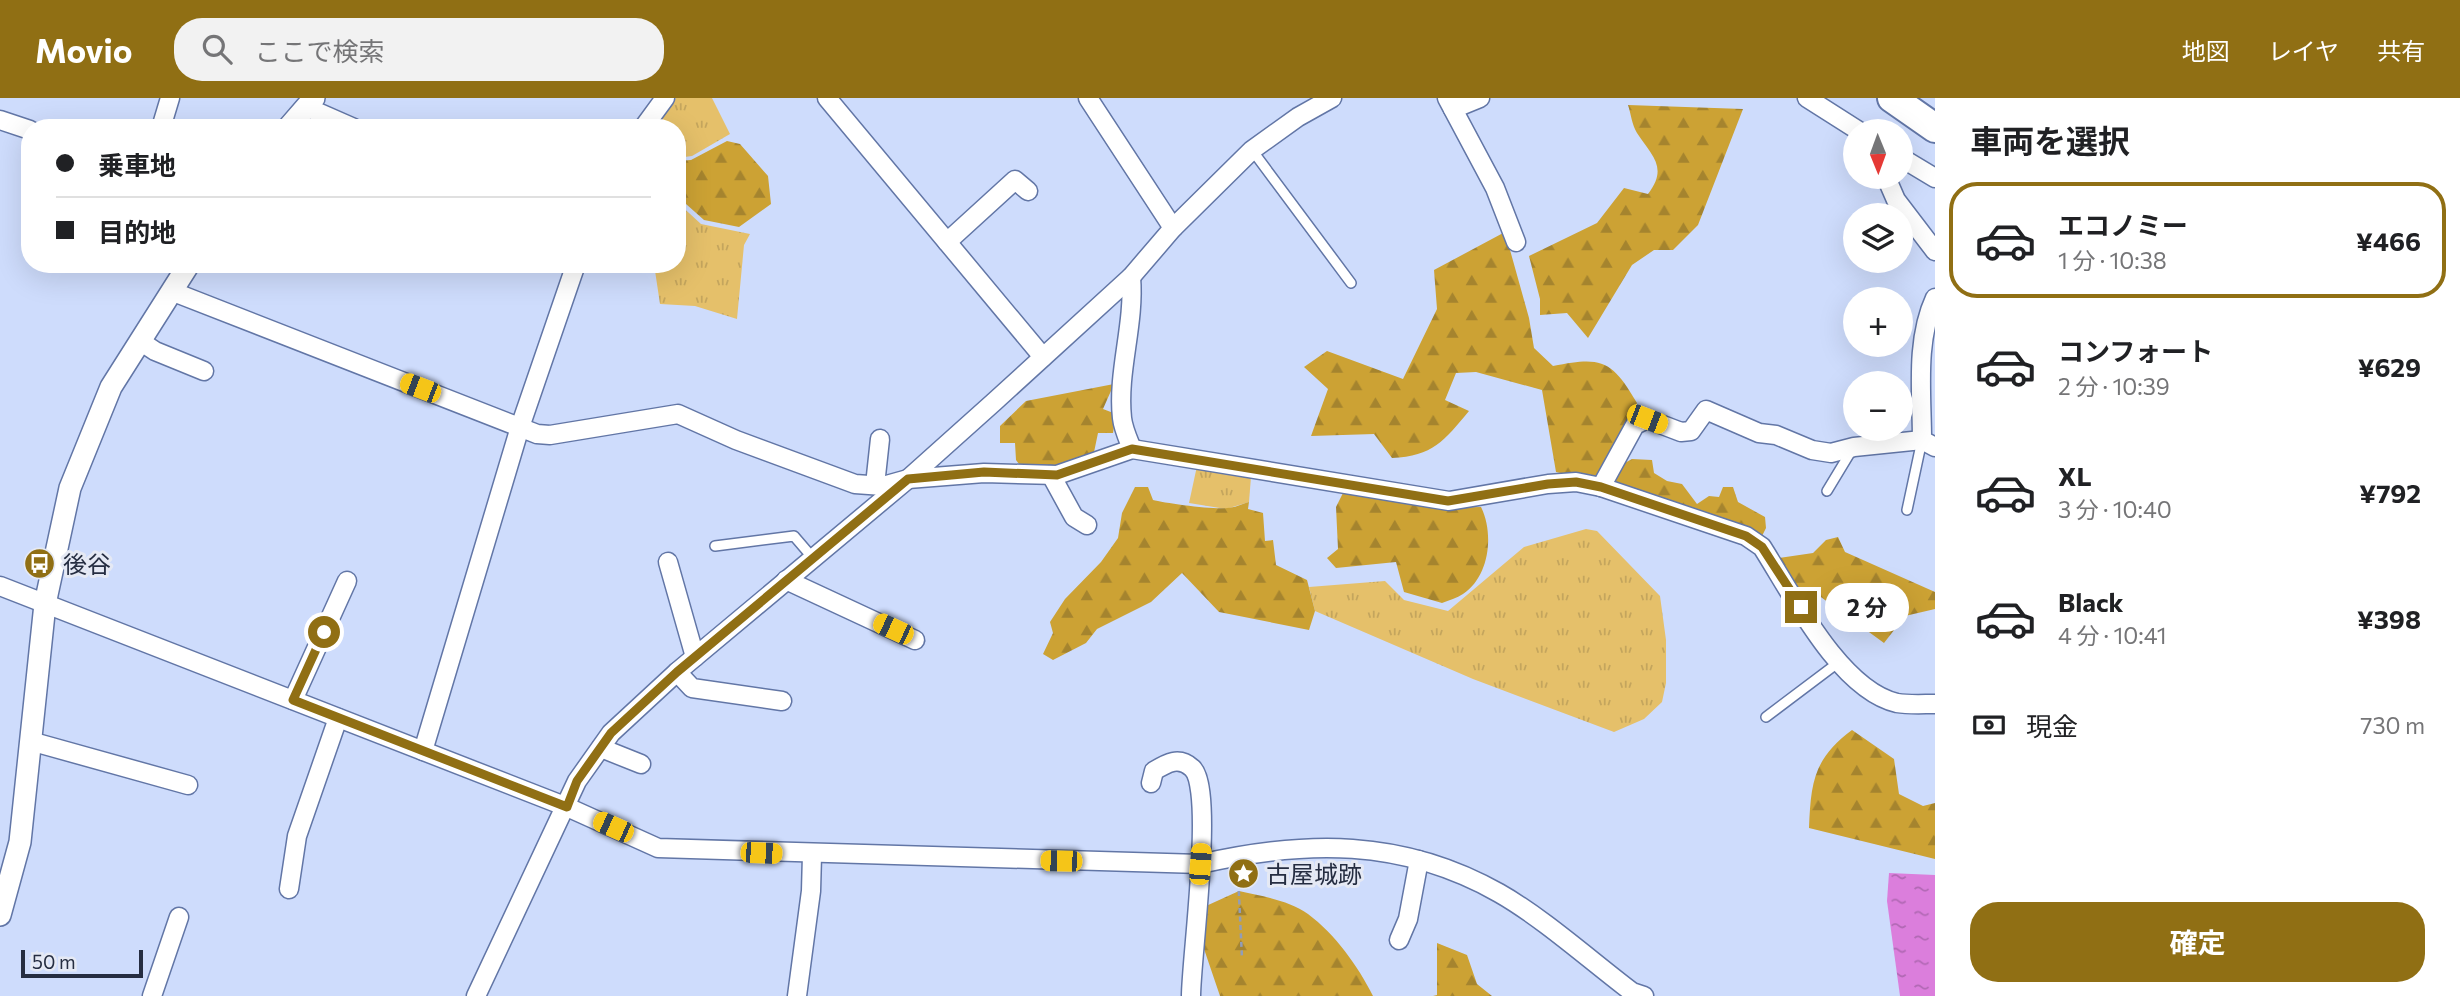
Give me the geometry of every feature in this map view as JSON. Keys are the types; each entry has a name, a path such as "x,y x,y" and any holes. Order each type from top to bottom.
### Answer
{"highway":[{"path":"1892,98 1935,128"}],"street":[{"path":"164,119 170,98"},
{"path":"650,119 665,98"},
{"path":"827,98 1043,357"},
{"path":"1088,98 1173,228"},
{"path":"476,996 577,781 611,733 677,672 908,479 1131,277 1173,228 1252,150 1298,117 1332,98"},
{"path":"1480,98 1450,104 1495,188 1516,242"},
{"path":"1807,98 1843,121"},
{"path":"296,119 310,103 338,119"},
{"path":"0,120 21,127"},
{"path":"1913,165 1935,178"},
{"path":"947,242 1015,180 1028,191"},
{"path":"1891,189 1896,200 1935,251"},
{"path":"0,915 20,842 45,604 70,488 111,387 182,273"},
{"path":"423,751 520,426 573,273"},
{"path":"1131,277 1122,420 1132,449"},
{"path":"171,291 537,434 550,435 678,414 736,440 855,484 875,485 984,472 1051,475 1132,449 1448,501 1548,484 1576,482 1601,487 1746,536 1762,547 1839,662 1877,695 1898,703 1935,704"},
{"path":"1601,487 1636,425 1647,419 1681,432 1691,431 1706,410 1812,450 1831,453 1854,447 1928,444 1923,354 1926,329 1935,298"},
{"path":"140,341 155,351 204,371"},
{"path":"875,485 880,439"},
{"path":"1051,475 1074,517 1087,525"},
{"path":"668,562 695,657"},
{"path":"786,580 915,640"},
{"path":"293,700 348,581"},
{"path":"0,586 567,807 658,848 812,855 1200,864 1322,845 1365,849 1419,860 1469,877 1502,894 1632,992 1644,996"},
{"path":"677,672 692,688 782,701"},
{"path":"289,889 297,836 338,718"},
{"path":"30,741 188,785"},
{"path":"601,748 641,764"},
{"path":"1151,783 1154,771 1169,762 1181,761 1194,769 1200,784 1200,864 1191,996"},
{"path":"797,996 811,891 812,855"},
{"path":"1399,940 1408,919 1419,860"},
{"path":"152,996 179,917"}],"lane":[{"path":"1252,150 1352,283"},
{"path":"1907,510 1928,444"},
{"path":"1827,491 1854,447"},
{"path":"715,546 794,536 812,558"},
{"path":"1766,717 1839,662"}],"path":[{"path":"1237,857 1241,958"}],"green space":[{"path":"676,98 712,98 730,134 686,157 686,119 661,119"},
{"path":"1628,105 1743,109 1698,225 1673,250 1654,250 1632,265 1588,338 1567,313 1540,315 1540,299 1529,256 1597,223 1624,188 1648,194 1654,185 1657,176 1656,162 1635,130"},
{"path":"727,141 740,144 768,176 771,204 739,227 704,220 686,204 686,160"},
{"path":"686,210 701,224 750,234 744,245 737,319 695,306 660,304 655,273 686,273"},
{"path":"1505,232 1529,318 1534,348 1553,366 1583,362 1604,365 1620,378 1637,403 1593,481 1556,472 1542,390 1476,372 1456,373 1445,400 1469,411 1444,439 1418,454 1392,458 1374,434 1311,436 1328,389 1304,367 1327,351 1403,379 1437,309 1434,270"},
{"path":"1114,384 1103,409 1116,414 1113,433 1098,433 1093,457 1058,472 1025,472 1016,460 1015,443 1000,443 1000,426 1026,401"},
{"path":"1632,459 1652,460 1654,473 1667,481 1682,484 1697,504 1709,496 1719,497 1723,487 1733,487 1738,502 1765,517 1766,528 1760,540 1609,484 1621,465"},
{"path":"1197,466 1251,477 1249,502 1226,509 1189,503"},
{"path":"1135,487 1148,487 1153,500 1221,508 1249,502 1248,509 1263,513 1265,541 1273,540 1276,565 1307,580 1315,611 1309,630 1219,612 1182,573 1151,602 1097,629 1086,643 1053,660 1043,654 1053,633 1050,622 1065,599 1101,562 1118,538 1122,513"},
{"path":"1344,491 1437,508 1481,507 1488,541 1487,554 1479,576 1463,594 1442,603 1404,592 1396,562 1336,568 1327,558 1338,549 1336,507"},
{"path":"1586,529 1597,531 1660,596 1666,640 1666,683 1662,702 1644,719 1614,732 1473,679 1315,611 1309,587 1385,581 1404,600 1448,611 1524,547"},
{"path":"1838,537 1845,552 1935,592 1935,609 1905,616 1884,643 1814,592 1803,595 1779,558 1813,553 1826,540"},
{"path":"1852,730 1894,759 1899,794 1923,806 1935,803 1935,859 1809,828 1811,798 1817,773 1829,751"},
{"path":"1239,891 1284,902 1308,914 1345,951 1373,996 1220,996 1203,946 1206,906"},
{"path":"1437,943 1467,955 1477,984 1492,996 1433,996 1437,995"}],"water":[{"path":"1889,873 1935,875 1935,996 1900,996 1887,901"}],"place":[{"name":"後谷","path":"40,563"},
{"name":"古屋城跡","path":"1243,873"}],"route":[{"path":"324,632 293,700 567,807 577,781 611,733 677,672 908,479 984,472 1057,475 1132,449 1448,501 1548,484 1576,482 1601,487 1746,536 1762,547 1801,607"}]}
